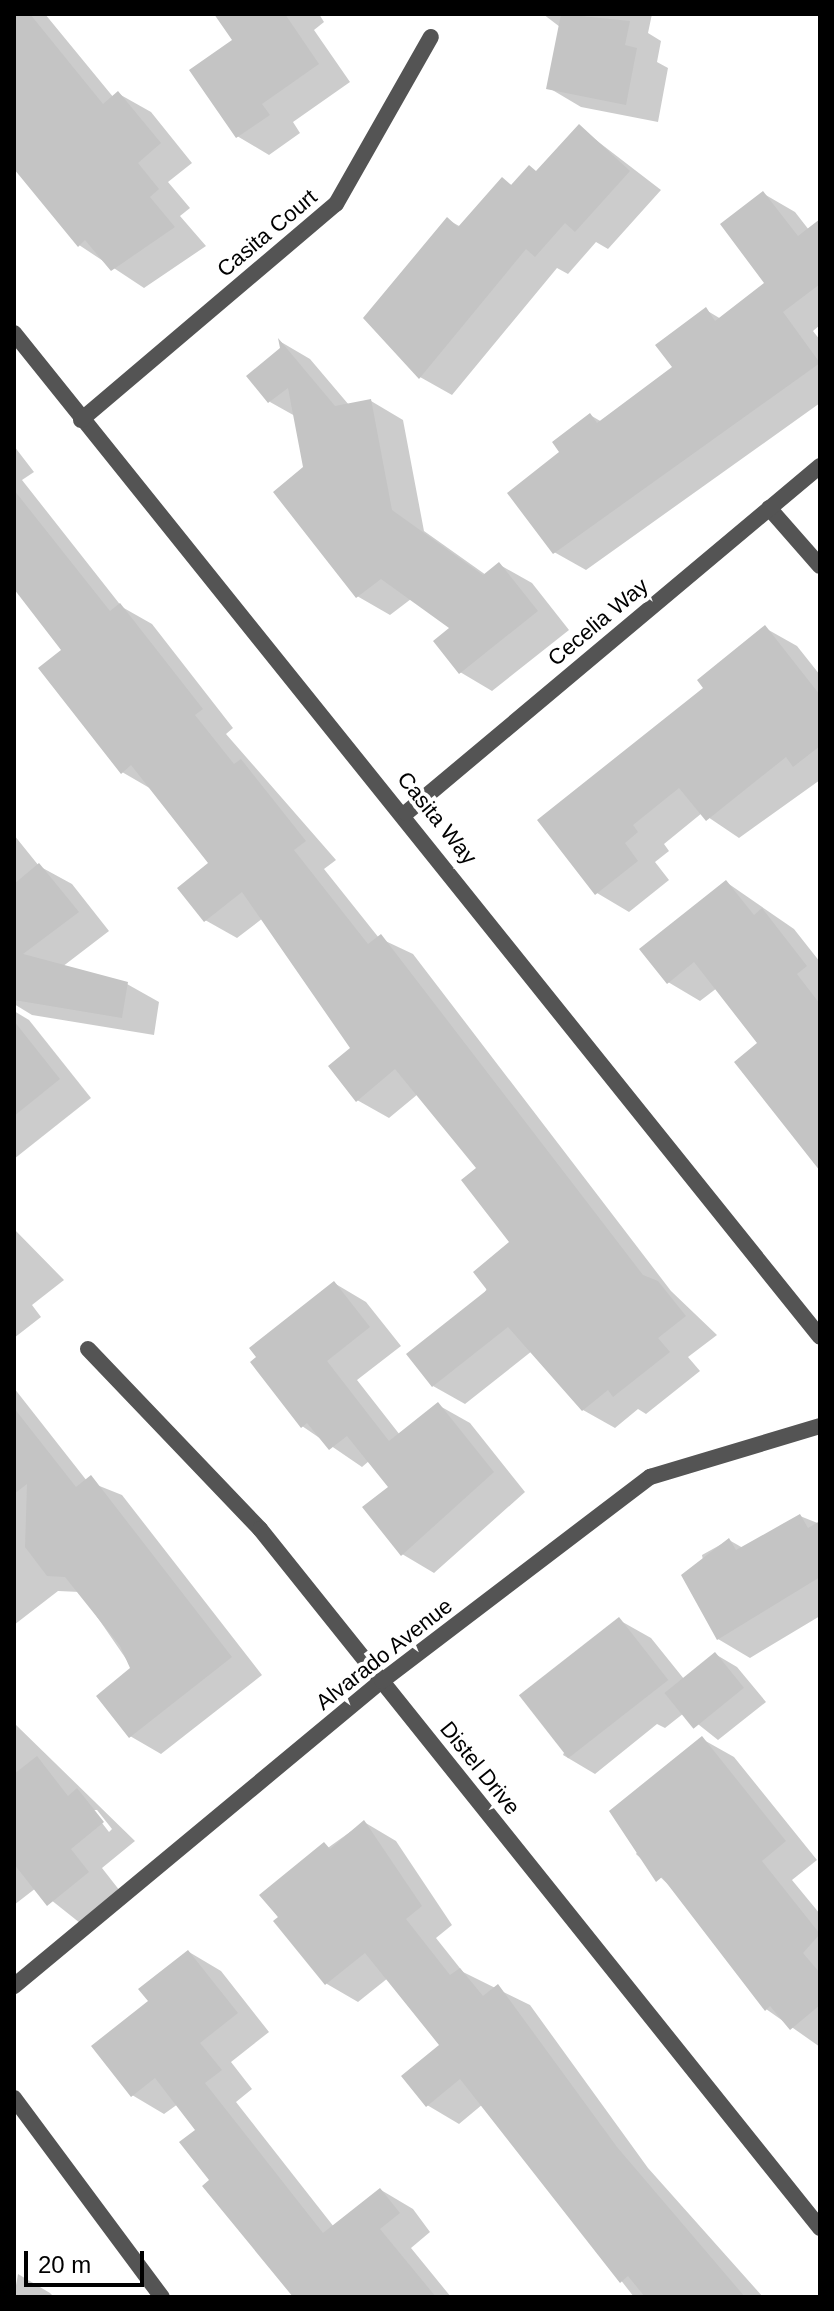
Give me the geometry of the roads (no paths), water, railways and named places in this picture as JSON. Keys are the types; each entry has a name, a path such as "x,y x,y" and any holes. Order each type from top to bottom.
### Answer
{"street":[{"name":"Casita Court","path":"81,420 336,204 431,37"},
{"name":"Casita Way","path":"14,333 81,420 406,813 820,1337"},
{"name":"Cecelia Way","path":"406,813 820,466"},
{"path":"769,508 820,566"},
{"name":"Distel Drive","path":"88,1349 260,1529 820,2228"},
{"name":"Alvarado Avenue","path":"14,1986 382,1681 650,1477 820,1426"},
{"path":"14,2098 162,2297"}]}
